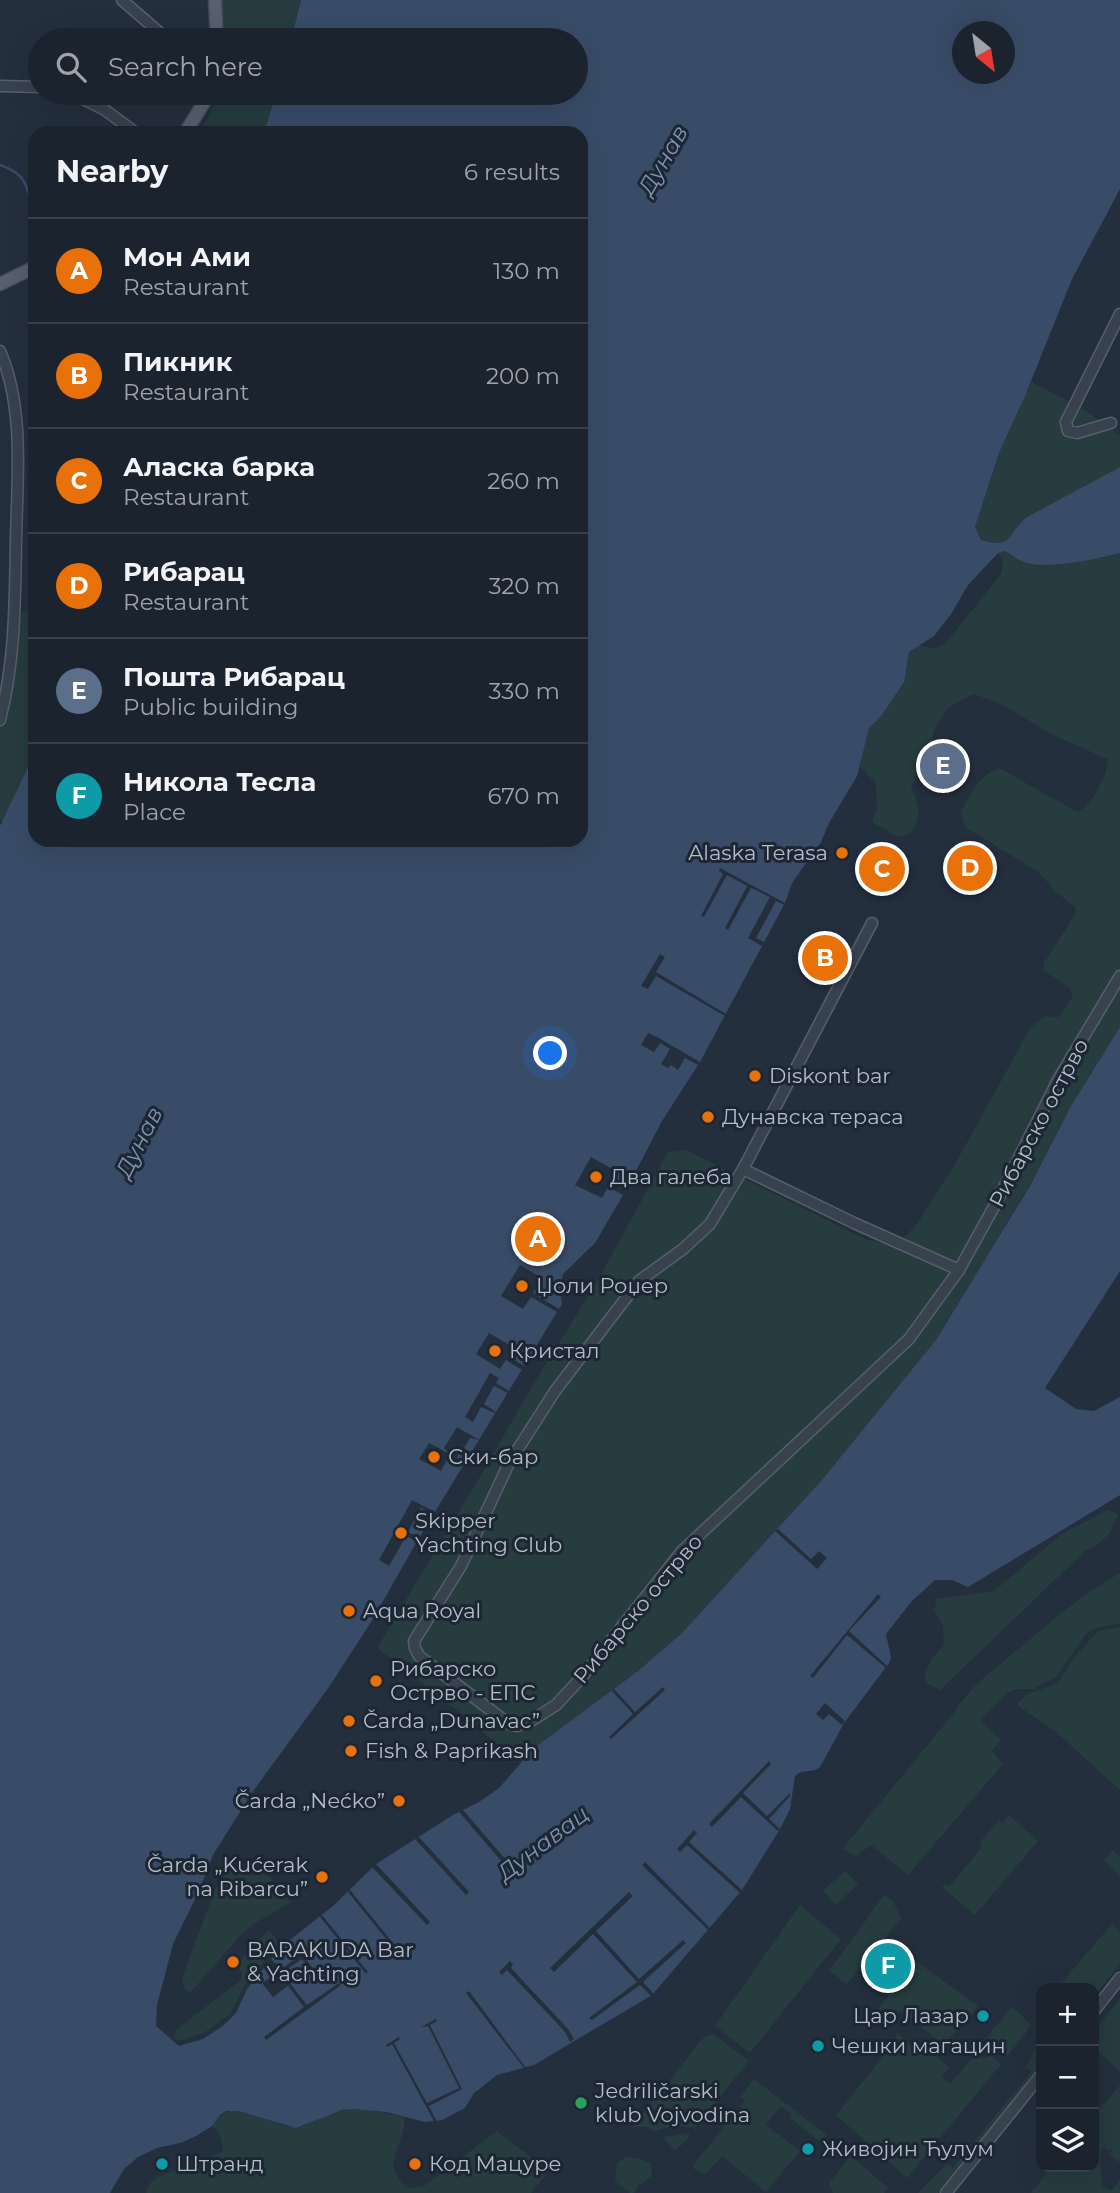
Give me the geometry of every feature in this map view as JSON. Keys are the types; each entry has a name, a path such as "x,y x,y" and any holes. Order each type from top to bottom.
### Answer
{"main road":[{"path":"215,0 216,28"},
{"path":"189,126 202,105"},
{"path":"0,284 28,270"}],"street":[{"path":"122,0 154,28"},
{"path":"0,86 28,86"},
{"path":"95,105 127,126"},
{"path":"1111,423 1077,433 1068,430 1066,422 1120,314"},
{"path":"0,351 11,387 18,458 13,652 0,720"},
{"path":"0,647 13,652"},
{"path":"872,923 743,1170 959,1270"},
{"name":"Рибарско острво","path":"743,1170 710,1224 683,1249 639,1281 555,1391 509,1463 455,1576 417,1635 415,1648 419,1656 509,1724 517,1726 531,1721 556,1705 581,1678 682,1551 909,1339 959,1270 1059,1078 1120,976"},
{"path":"1099,2005 1120,1978"},
{"path":"946,2193 1036,2081"}],"green space":[{"path":"222,0 301,0 294,28 224,28"},
{"path":"213,105 272,105 266,126 202,126"},
{"path":"1031,382 1082,408 1120,436 1120,467 1027,517 1007,542 990,543 981,540 975,527 999,453"},
{"path":"1004,551 1013,557 1047,564 1120,553 1120,1027 1071,1106 1034,1178 936,1340 821,1481 682,1633 638,1671 534,1748 521,1764 377,1648 598,1280 668,1152 686,1150 867,1240 899,1243 917,1224 955,1164 1031,1027 1045,1016 1059,1017 1073,996 1069,987 1044,971 1044,963 1076,913 1076,908 1054,890 1040,873 965,827 961,813 982,779 994,770 1001,769 1077,812 1088,804 1098,789 1107,759 1049,733 1000,703 973,694 948,708 935,729 911,787 918,805 917,822 910,834 898,837 872,822 877,808 876,783 859,766 869,728 881,716 906,672 909,652 919,645 935,649 946,643 1001,574 1003,562 998,553"},
{"path":"28,609 28,767 4,822 0,820 0,726 11,686 20,615"},
{"path":"1108,1510 1119,1514 1102,1541 1085,1551 940,1690 927,1683 925,1675 930,1661 944,1645 943,1626 934,1611 937,1599 994,1591 1062,1534"},
{"path":"1120,1573 1120,1623 1087,1633 1056,1677 1034,1689 1016,1689 1008,1693 980,1720 1001,1740 992,1751 1003,1764 908,1875 871,1845 855,1857 843,1848 979,1682 1063,1612"},
{"path":"1120,1627 1120,1790 1056,1732 1017,1705 1025,1695 1058,1683 1072,1660 1098,1631"},
{"path":"1009,1815 1038,1841 975,1915 942,1887 945,1884 949,1887 982,1847 979,1843 999,1820 1002,1823"},
{"path":"1113,1850 1120,1857 1120,1876 1104,1860"},
{"path":"232,1855 253,1874 262,1869 291,1902 252,1925 191,1992 185,1991 182,1978 214,1892"},
{"path":"845,1871 858,1884 836,1905 823,1891"},
{"path":"884,1895 893,1901 901,1918 847,1984 829,1971"},
{"path":"800,1905 841,1939 750,2053 715,2026"},
{"path":"1112,1924 1120,1932 1120,1964 1099,1990 1099,1983 1061,1983"},
{"path":"269,1930 279,1943 244,1986 231,2013 204,2033 178,2041 174,2037 176,2030 241,1980 242,1973 237,1963"},
{"path":"913,1959 978,2006 964,2024 958,2023 958,2028 943,2045 901,2010 885,2028 879,2007 888,1996 885,1993"},
{"path":"1120,1998 1120,2071 1099,2053 1099,2025"},
{"path":"1012,2007 1032,2025 1007,2056 987,2037"},
{"path":"897,2033 922,2054 925,2052 929,2056 932,2053 949,2068 942,2077 950,2084 974,2056 982,2059 991,2056 1001,2064 907,2178 836,2115 893,2044"},
{"path":"713,2034 749,2061 696,2126 692,2128 677,2125 655,2131 647,2127 636,2127 634,2125 704,2037"},
{"path":"1036,2048 1036,2073 938,2193 918,2193 947,2164 953,2168 1031,2072 1026,2067"},
{"path":"754,2079 827,2135 820,2142 789,2117 791,2114 781,2106 766,2125 800,2151 766,2192 722,2156 706,2174 694,2169 694,2164 745,2101 740,2097"},
{"path":"1120,2085 1120,2160 1119,2162 1109,2154 1114,2147 1108,2151 1104,2148 1100,2152 1102,2185 1111,2191 1120,2180 1120,2193 1031,2193 1048,2172 1099,2172 1099,2110"},
{"path":"366,2109 404,2117 402,2136 394,2162 399,2179 408,2188 424,2186 497,2131 549,2171 531,2193 146,2193 150,2183 158,2177 219,2153 223,2149 222,2142 212,2126 220,2116 230,2111 240,2110 297,2127 335,2113"},
{"path":"689,2133 689,2138 675,2151 662,2137"},
{"path":"851,2156 888,2188 884,2193 833,2193 829,2183"},
{"path":"627,2157 651,2163 652,2176 639,2185 634,2193 630,2193 615,2181 617,2163"}],"water":[{"path":"301,0 1120,0 1120,189 1072,279 999,453 975,527 981,540 992,543 1005,541 1027,517 1120,467 1120,553 1072,563 1045,565 1024,562 1004,551 998,553 968,585 934,636 909,652 904,682 881,716 869,728 857,776 821,842 792,883 785,903 700,1062 662,1121 595,1243 563,1274 560,1291 562,1304 419,1538 371,1622 329,1687 251,1794 213,1855 173,1944 157,2005 156,2026 179,2046 203,2039 224,2025 236,2013 247,1989 281,1947 333,1906 376,1864 499,1788 534,1748 638,1671 682,1633 821,1481 936,1340 1031,1184 1071,1106 1120,1027 1120,1271 1045,1388 1076,1409 1094,1411 1120,1397 1120,1495 968,1587 952,1580 935,1580 911,1602 886,1634 891,1658 889,1663 844,1723 820,1767 795,1776 790,1809 742,1890 652,1995 534,2065 497,2075 474,2093 465,2108 442,2120 425,2122 386,2112 355,2109 342,2110 296,2128 239,2111 226,2111 212,2126 196,2136 138,2157 124,2169 110,2193 0,2193 0,826 28,767 28,847 588,847 588,126 266,126 272,105 588,105 588,28 294,28"}],"pier":[{"path":"720,868 785,903 784,905 776,901 756,938 764,942 762,946 748,938 770,897 751,888 728,930 725,928 747,886 727,875 704,917 701,916 723,874 719,871"},
{"path":"660,954 665,957 656,972 726,1014 725,1016 656,976 648,989 641,986"},
{"path":"648,1033 700,1062 698,1065 685,1058 678,1070 671,1065 668,1068 661,1064 670,1049 660,1043 654,1052 641,1045"},
{"name":"Два галеба","path":"591,1157 616,1171 610,1182 626,1190 623,1195 608,1187 602,1198 575,1185"},
{"name":"Џоли Роџер","path":"520,1265 542,1278 533,1293 559,1309 557,1312 531,1297 523,1309 501,1296"},
{"name":"Кристал","path":"489,1333 513,1347 508,1356 524,1366 522,1370 506,1360 500,1369 476,1354"},
{"path":"490,1373 499,1378 496,1383 509,1391 508,1393 494,1386 484,1404 496,1412 481,1407 473,1422 465,1417"},
{"path":"457,1427 479,1440 470,1438 464,1448 470,1455 461,1450 457,1457 464,1464 449,1456 441,1471 419,1459 429,1443 450,1454 444,1448"},
{"name":"Skipper Yachting Club","path":"412,1500 435,1512 434,1515 421,1508 408,1532 419,1538 417,1542 406,1536 389,1566 379,1560"},
{"path":"778,1529 811,1559 819,1551 827,1558 817,1569 775,1531"},
{"path":"878,1594 881,1597 849,1631 887,1666 886,1668 847,1635 813,1678 810,1676"},
{"path":"663,1687 665,1690 611,1739 609,1737 633,1714 612,1691 614,1689 635,1712"},
{"path":"825,1703 845,1721 842,1725 829,1714 823,1720 816,1714"},
{"path":"769,1761 771,1764 743,1793 767,1816 791,1795 769,1819 780,1829 778,1831 741,1797 712,1827 709,1824"},
{"path":"463,1810 513,1868 509,1870 459,1812"},
{"path":"694,1830 697,1833 689,1842 742,1890 740,1893 687,1845 680,1852 677,1849"},
{"path":"419,1837 469,1892 466,1895 415,1839"},
{"path":"645,1862 710,1928 708,1930 642,1865"},
{"path":"376,1864 430,1922 427,1925 372,1867"},
{"path":"350,1890 401,1953 399,1955 348,1892"},
{"path":"629,1892 633,1896 596,1931 639,1979 683,1940 686,1943 643,1982 653,1993 651,1996 640,1985 592,2020 589,2018 637,1982 593,1934 554,1972 550,1968"},
{"path":"322,1915 368,1972 366,1974 320,1917"},
{"path":"302,1954 312,1967 310,1969 302,1959 282,1973 307,2005 339,1983 341,1985 266,2040 264,2037 304,2007 288,1986 273,1997 262,1983 277,1973 268,1963 271,1959 281,1969"},
{"path":"510,1961 513,1964 511,1968 568,2029 574,2039 570,2042 565,2032 507,1970 502,1975 499,1972"},
{"path":"469,1991 526,2068 466,1993"},
{"path":"436,2019 437,2021 430,2025 462,2089 429,2106 438,2124 436,2125 392,2044 387,2047 386,2045 399,2037 394,2043 427,2103 459,2088 428,2026 421,2027"}],"waterway":[{"path":"0,165 17,173 28,191"}],"place":[{"name":"Пошта Рибарац","path":"943,766"},
{"name":"Alaska Terasa","path":"842,853"},
{"name":"Рибарац","path":"970,868"},
{"name":"Аласка барка","path":"882,869"},
{"name":"Пикник","path":"825,958"},
{"name":"Diskont bar","path":"755,1076"},
{"name":"Дунавска тераса","path":"708,1117"},
{"name":"Два галеба","path":"596,1177"},
{"name":"Мон Ами","path":"538,1239"},
{"name":"Џоли Роџер","path":"522,1286"},
{"name":"Кристал","path":"495,1351"},
{"name":"Ски-бар","path":"434,1457"},
{"name":"Skipper Yachting Club","path":"401,1533"},
{"name":"Aqua Royal","path":"349,1611"},
{"name":"Рибарско Острво - ЕПС","path":"376,1681"},
{"name":"Čarda „Dunavac”","path":"349,1721"},
{"name":"Fish & Paprikash","path":"351,1751"},
{"name":"Čarda „Nećko”","path":"399,1801"},
{"name":"Čarda „Kućerak na Ribarcu”","path":"322,1877"},
{"name":"BARAKUDA Bar & Yachting","path":"233,1962"},
{"name":"Никола Тесла","path":"888,1966"},
{"name":"Цар Лазар","path":"983,2016"},
{"name":"Чешки магацин","path":"818,2046"},
{"name":"Jedriličarski klub Vojvodina","path":"581,2103"},
{"name":"Живојин Ћулум","path":"808,2149"},
{"name":"Штранд","path":"162,2164"},
{"name":"Код Мацуре","path":"415,2164"}],"water label":[{"name":"Дунав","path":"663,160"},
{"name":"Дунав","path":"139,1142"},
{"name":"Дунавац","path":"543,1843"}]}
